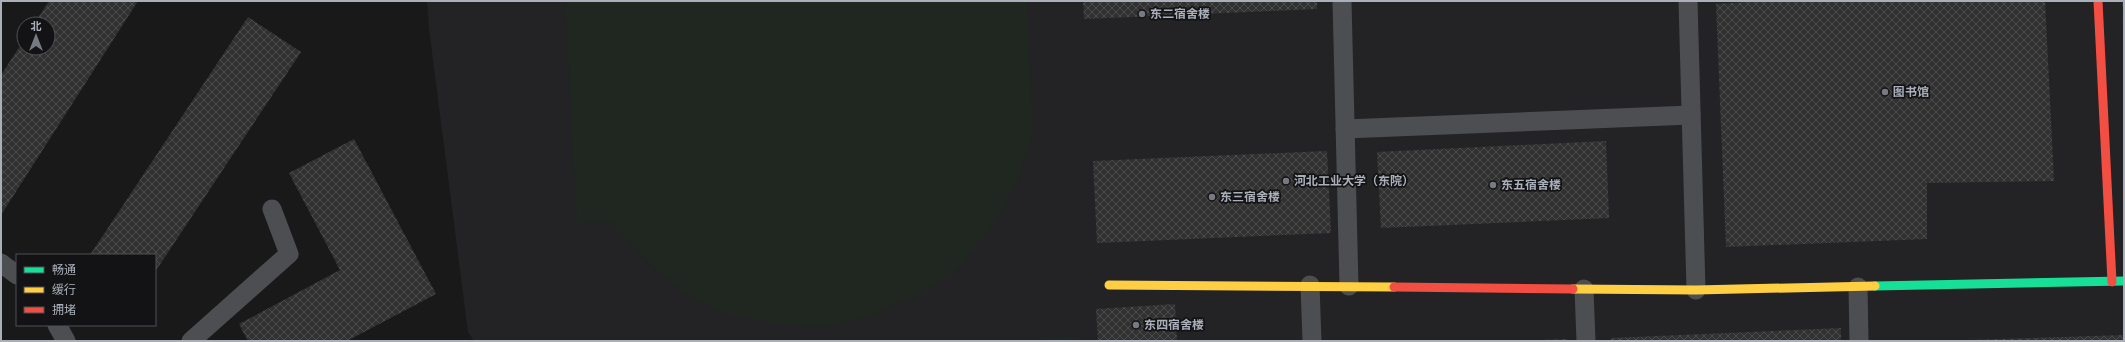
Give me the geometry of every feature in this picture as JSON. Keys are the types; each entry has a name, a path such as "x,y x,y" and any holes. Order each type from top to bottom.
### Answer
{"street":[{"path":"2098,1 2112,282"},
{"path":"1109,285 1310,285 1696,290 2124,281"}],"lane":[{"path":"1342,1 1349,286"},
{"path":"1688,1 1696,290"},
{"path":"1345,129 1691,115"},
{"path":"190,341 290,254 272,209"},
{"path":"1,263 16,274"},
{"path":"1310,285 1312,341"},
{"path":"1858,287 1859,341"},
{"path":"1584,289 1586,341"},
{"path":"58,326 66,341"}],"shaded area":[{"name":"河北工业大学（东院）","path":"427,1 2124,1 2124,341 474,341 468,332 429,29"}],"green space":[{"path":"565,1 1027,1 1033,132 1017,183 987,233 958,268 916,296 870,316 823,327 777,324 728,314 691,297 655,269 623,238 612,222 577,223"},
{"path":"2122,1 2124,1 2124,55"},
{"path":"1075,336 1075,341 993,341"}],"building":[{"path":"49,1 138,1 1,215 1,75 16,52 16,56 56,56 56,16 39,16"},
{"name":"东二宿舍楼","path":"1083,1 1317,1 1317,9 1084,19"},
{"name":"图书馆","path":"1764,1 2045,1 2054,181 1927,183 1927,239 1726,247 1716,4"},
{"path":"248,17 301,52 156,270 156,254 91,254"},
{"path":"354,139 436,294 347,341 248,341 239,324 340,270 289,173"},
{"name":"东五宿舍楼","path":"1606,141 1609,218 1381,228 1377,152"},
{"name":"东三宿舍楼","path":"1327,151 1331,233 1097,243 1093,161"},
{"name":"东四宿舍楼","path":"1175,304 1177,341 1098,341 1096,309"},
{"path":"1841,328 1841,341 1611,341 1611,338"},
{"path":"2124,335 2124,341 1968,341 1968,340"},
{"path":"1567,339 1567,341 1540,341 1540,340"}],"traffic: fast":[{"path":"1875,286 2124,281"}],"traffic: slow":[{"path":"1109,285 1394,287"},
{"path":"1573,289 1696,290 1875,286"}],"traffic: jam":[{"path":"2098,1 2112,282"},
{"path":"1394,287 1573,289"}],"place":[{"name":"东二宿舍楼","path":"1142,14"},
{"name":"图书馆","path":"1885,92"},
{"name":"河北工业大学（东院）","path":"1286,181"},
{"name":"东五宿舍楼","path":"1493,185"},
{"name":"东三宿舍楼","path":"1212,197"},
{"name":"东四宿舍楼","path":"1136,325"}]}
